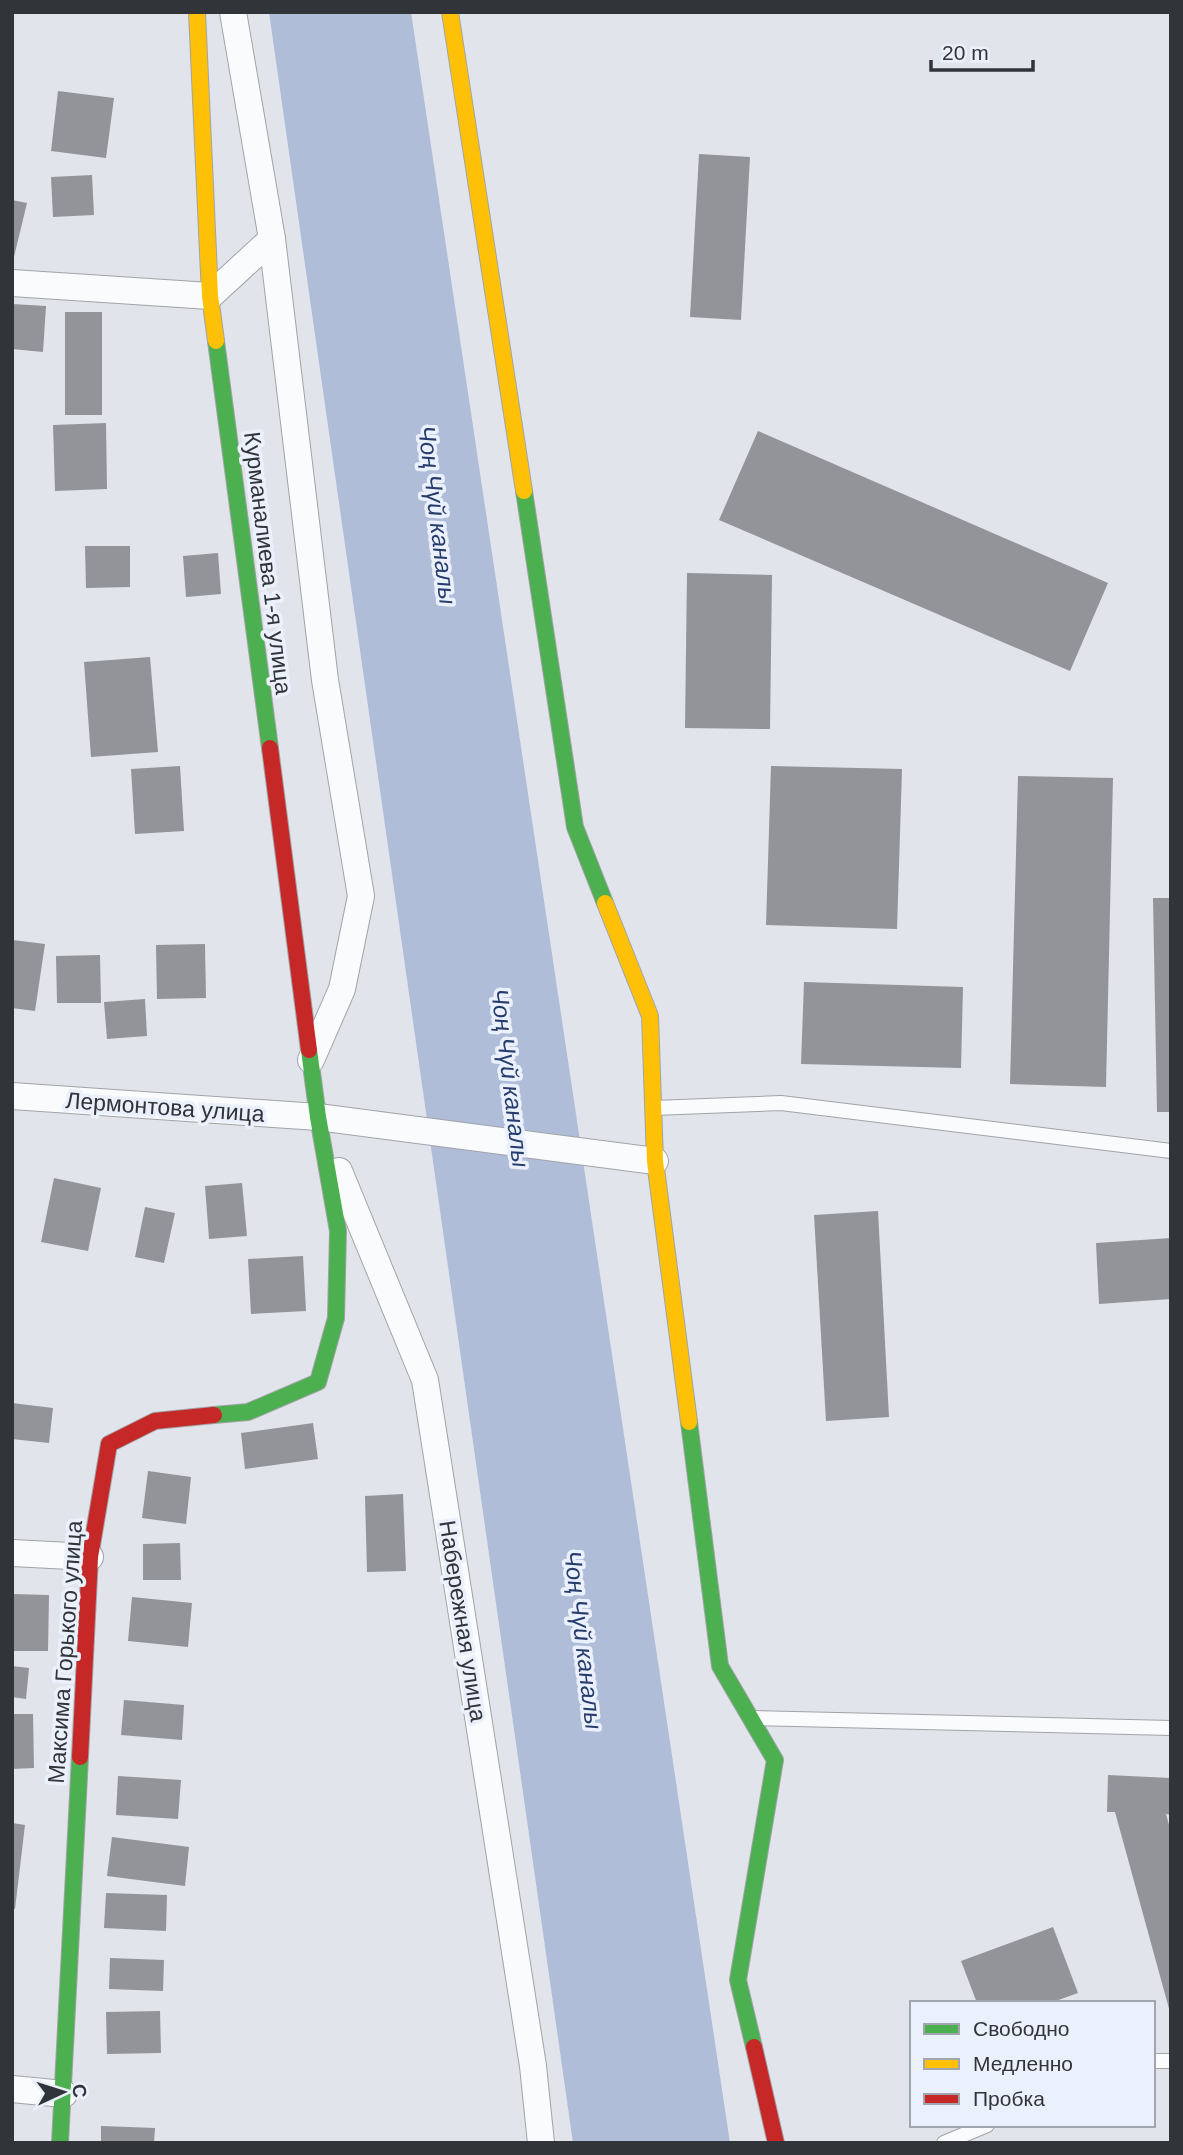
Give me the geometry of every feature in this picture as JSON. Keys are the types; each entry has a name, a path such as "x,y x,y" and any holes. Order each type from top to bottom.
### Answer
{"street":[{"name":"Курманалиева 1-я улица","path":"197,12 209,296 318,1117"},
{"path":"233,12 272,239 325,680 361,896 342,989 310,1062"},
{"path":"450,12 575,827 650,1016 656,1161 720,1666 775,1760 738,1980 776,2143"},
{"path":"12,283 209,296 272,239"},
{"name":"Лермонтова улица","path":"12,1096 318,1117 656,1161"},
{"name":"Максима Горького улица","path":"60,2143 90,1557 109,1444 156,1421 248,1412 318,1382 336,1318 338,1231 318,1117"},
{"name":"Набережная улица","path":"318,1117 425,1380 533,2066 541,2143"},
{"path":"12,1553 90,1557"},
{"path":"12,2090 64,2094"}],"lane":[{"path":"653,1108 781,1103 1171,1151"},
{"path":"750,1717 1171,1728"},
{"path":"944,2143 983,2127"}],"water":[{"name":"Чоң Чүй каналы","path":"269,12 411,12 730,2143 573,2143"}],"building":[{"path":"58,91 114,98 106,158 51,151"},
{"path":"699,154 750,157 741,320 690,317"},
{"path":"92,175 94,215 53,217 51,177"},
{"path":"12,200 27,203 13,261 12,261"},
{"path":"12,304 46,306 43,352 12,349"},
{"path":"65,312 102,312 102,415 65,415"},
{"path":"106,423 107,489 55,491 53,425"},
{"path":"758,431 1108,583 1070,671 719,520"},
{"path":"85,546 130,546 130,587 86,588"},
{"path":"218,553 221,594 186,597 183,556"},
{"path":"687,573 772,575 770,729 685,728"},
{"path":"150,657 158,752 91,757 84,662"},
{"path":"180,766 184,831 135,834 131,769"},
{"path":"771,766 902,769 897,929 766,925"},
{"path":"1018,776 1113,778 1106,1087 1010,1084"},
{"path":"1153,898 1171,898 1171,1112 1157,1112"},
{"path":"13,940 45,944 35,1011 12,1008"},
{"path":"205,944 206,998 157,999 156,945"},
{"path":"100,955 101,1003 57,1003 56,956"},
{"path":"804,982 963,987 961,1068 801,1064"},
{"path":"145,999 147,1036 107,1039 104,1002"},
{"path":"54,1178 101,1188 88,1251 41,1242"},
{"path":"242,1183 247,1236 209,1239 205,1186"},
{"path":"145,1207 175,1213 164,1263 135,1257"},
{"path":"878,1211 889,1417 826,1421 814,1215"},
{"path":"1171,1238 1171,1299 1099,1304 1096,1243"},
{"path":"303,1256 306,1311 251,1314 248,1259"},
{"path":"12,1403 53,1408 49,1443 12,1439"},
{"path":"313,1423 318,1459 245,1469 241,1433"},
{"path":"148,1471 191,1477 186,1524 142,1518"},
{"path":"403,1494 406,1571 367,1572 365,1496"},
{"path":"180,1543 181,1580 143,1580 143,1544"},
{"path":"12,1594 49,1595 48,1651 12,1651"},
{"path":"132,1597 192,1603 188,1647 128,1641"},
{"path":"12,1666 29,1668 26,1699 12,1697"},
{"path":"124,1700 184,1705 182,1740 121,1735"},
{"path":"12,1714 33,1714 34,1768 12,1769"},
{"path":"1108,1775 1171,1778 1171,1815 1166,1814 1171,1832 1171,2016 1115,1812 1107,1812"},
{"path":"118,1776 181,1780 178,1819 116,1815"},
{"path":"12,1823 25,1825 15,1909 12,1909"},
{"path":"112,1837 189,1847 185,1886 107,1876"},
{"path":"106,1893 167,1895 166,1931 104,1928"},
{"path":"1053,1927 1078,1993 1056,2001 976,2001 961,1961"},
{"path":"110,1958 164,1960 163,1991 109,1989"},
{"path":"160,2011 161,2053 107,2054 106,2012"},
{"path":"101,2126 155,2128 154,2143 101,2143"}],"traffic: fast":[{"path":"216,341 270,748"},
{"path":"524,491 575,827 605,903"},
{"path":"214,1415 248,1412 318,1382 336,1318 338,1231 309,1050"},
{"path":"689,1422 720,1666 775,1760 738,1980 754,2047"},
{"path":"60,2143 80,1757"}],"traffic: slow":[{"path":"197,12 210,296 216,341"},
{"path":"450,12 524,491"},
{"path":"605,903 650,1016 655,1161 689,1422"}],"traffic: jam":[{"path":"270,748 309,1050"},
{"path":"80,1757 90,1557 109,1444 155,1421 214,1415"},
{"path":"754,2047 776,2143"}]}
